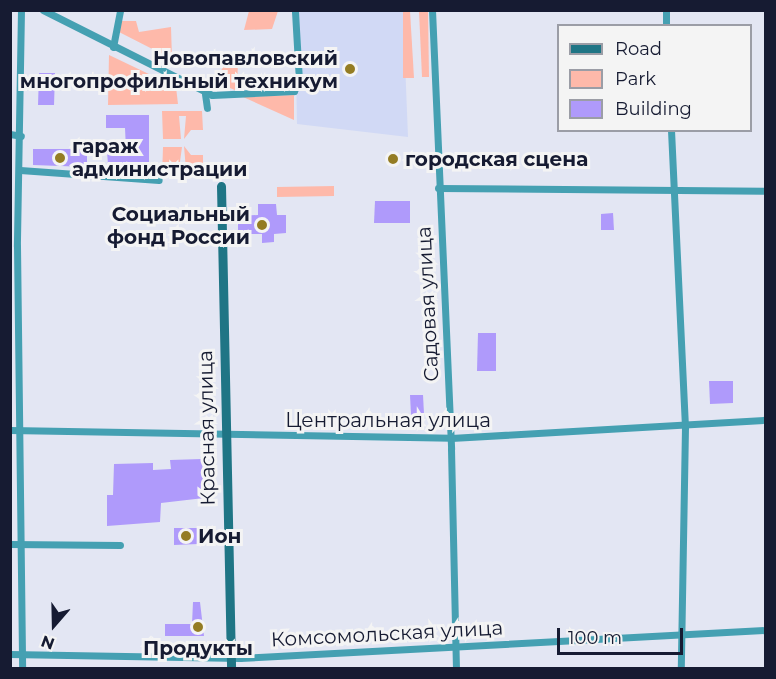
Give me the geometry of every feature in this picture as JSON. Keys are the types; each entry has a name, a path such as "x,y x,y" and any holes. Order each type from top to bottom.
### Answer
{"street":[{"path":"21,10 21,136 14,274 15,430 22,669"},
{"path":"43,10 208,95 294,91 299,81 295,11"},
{"path":"113,47 120,10"},
{"name":"Садовая улица","path":"432,10 438,188 451,438 456,669"},
{"path":"207,108 208,95"},
{"path":"671,132 685,427 681,669"},
{"path":"10,134 21,136"},
{"path":"20,170 159,180"},
{"name":"Красная улица","path":"221,186 224,437 231,669"},
{"path":"438,188 765,191"},
{"name":"Центральная улица","path":"15,430 224,437 451,438 685,427 765,420"},
{"path":"10,544 120,545"},
{"name":"Комсомольская улица","path":"10,654 231,658 455,649 680,631 765,630"}],"shaded area":[{"name":"Новопавловский многопрофильный техникум","path":"295,11 403,11 408,137 297,124"}],"green space":[{"path":"249,11 278,11 272,29 244,30"},
{"path":"403,11 410,11 414,78 403,78"},
{"path":"419,11 428,11 429,77 422,77"},
{"path":"120,21 136,21 139,32 171,27 172,59 119,32"},
{"path":"109,55 176,87 178,104 108,105"},
{"path":"230,57 238,60 237,91 214,81"},
{"path":"294,95 294,120 243,97"},
{"path":"162,111 202,111 203,130 191,130 184,139 186,116 179,116 181,139 163,139"},
{"path":"184,146 191,155 203,155 203,177 162,177 163,147 182,147 179,169 186,170"},
{"path":"334,186 334,196 277,197 277,187"}],"building":[{"path":"39,73 55,73 54,105 38,105"},
{"path":"106,115 149,115 149,165 108,165 107,151 126,150 125,128 106,128"},
{"name":"гараж администрации","path":"33,149 87,149 87,167 33,165"},
{"path":"375,201 410,201 410,223 374,223"},
{"name":"Социальный фонд России","path":"258,204 276,204 277,215 286,215 286,233 274,234 274,242 262,243 262,234 238,234 238,216 258,215"},
{"path":"613,213 614,230 601,230 601,214"},
{"path":"478,333 496,333 496,371 477,371"},
{"path":"709,381 733,381 733,403 710,404"},
{"path":"410,395 423,395 424,414 411,415"},
{"path":"202,459 204,498 161,503 160,522 107,526 107,495 113,495 114,464 153,463 153,470 171,469 170,460"},
{"name":"Ион","path":"174,528 198,528 198,544 174,545"},
{"path":"193,602 200,602 204,636 165,636 165,624 192,624"}],"place":[{"name":"Новопавловский многопрофильный техникум","path":"350,69"},
{"name":"гараж администрации","path":"60,158"},
{"name":"городская сцена","path":"393,159"},
{"name":"Социальный фонд России","path":"262,225"},
{"name":"Ион","path":"186,536"},
{"name":"Продукты","path":"198,627"}]}
